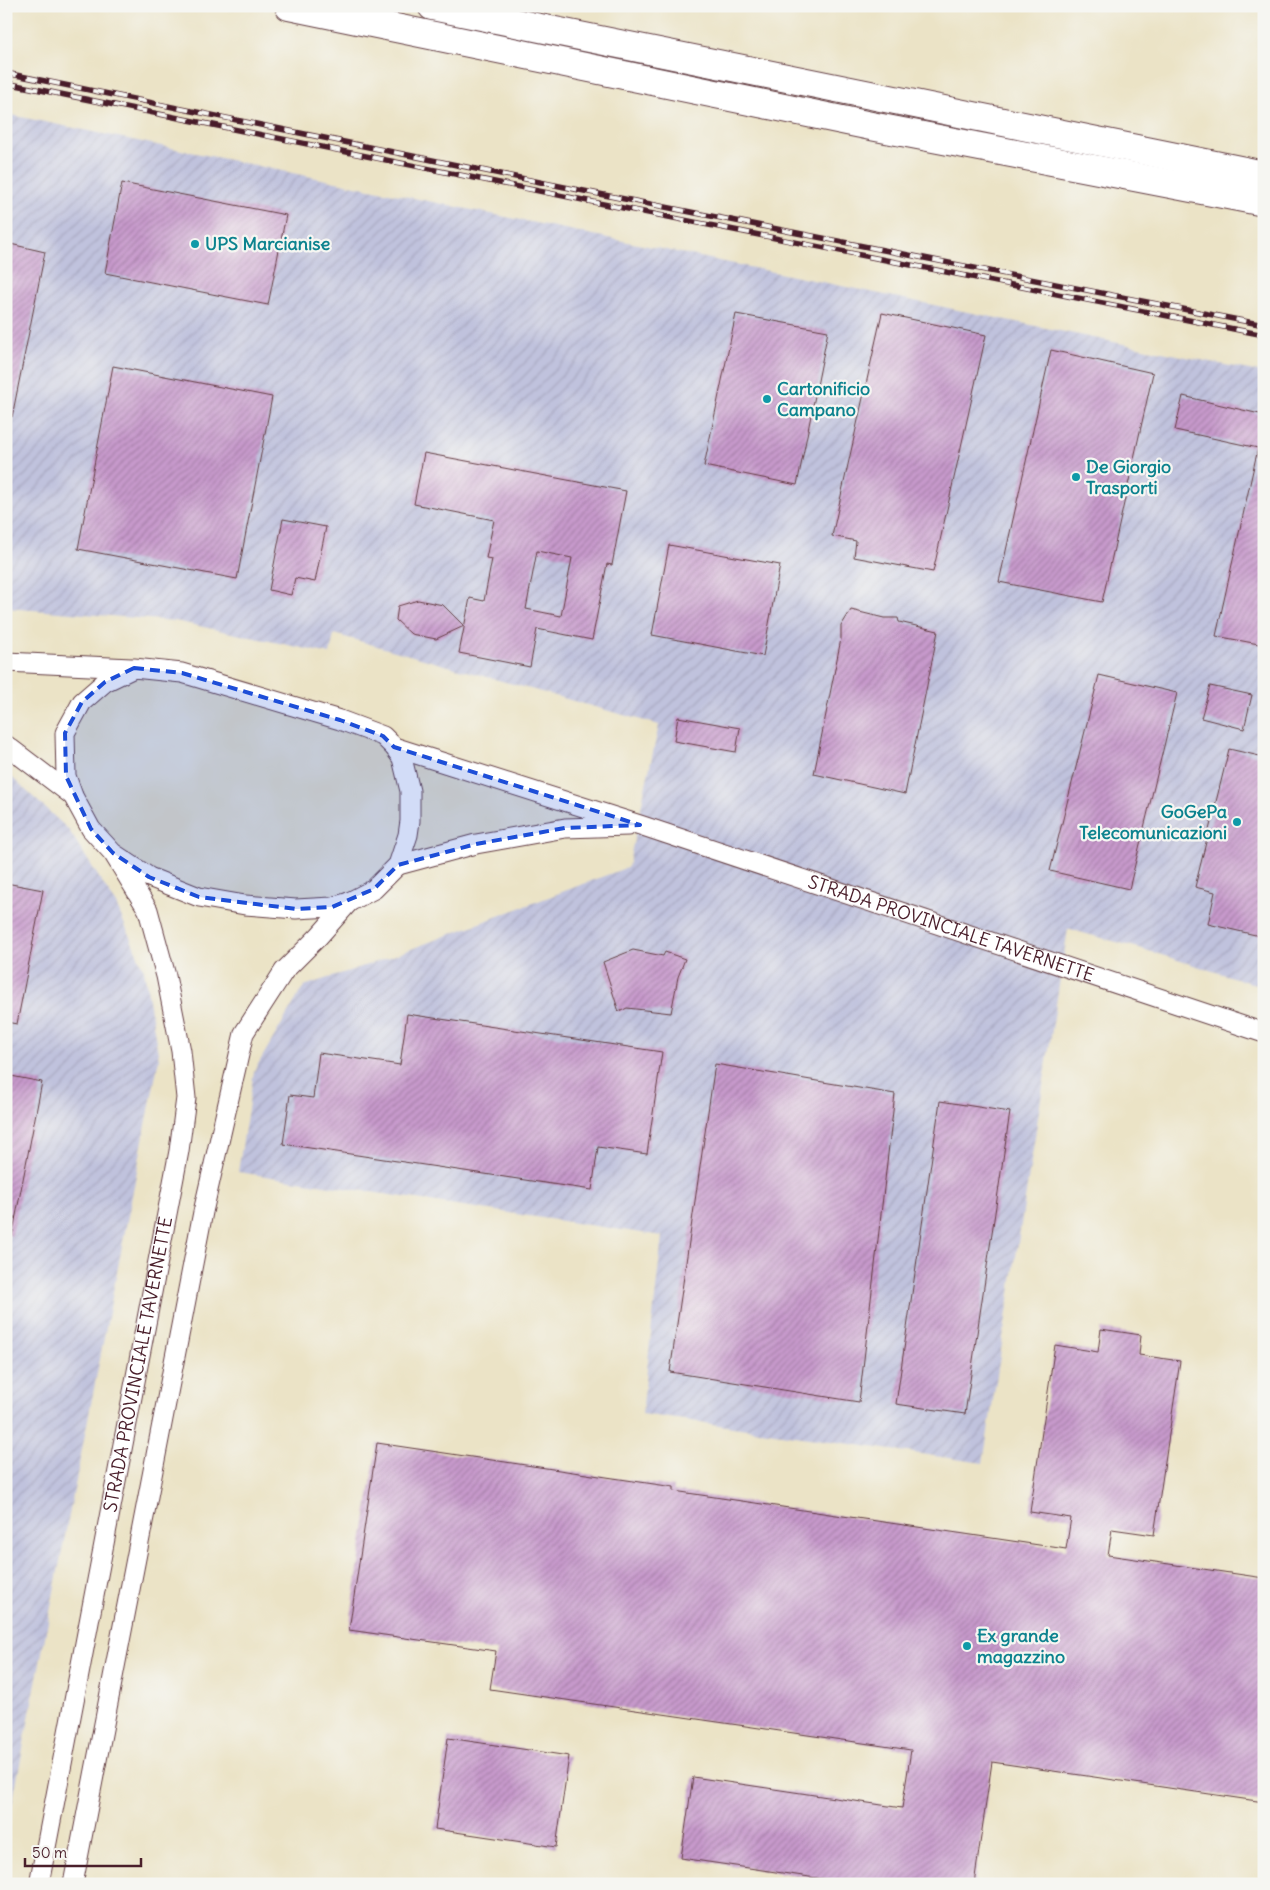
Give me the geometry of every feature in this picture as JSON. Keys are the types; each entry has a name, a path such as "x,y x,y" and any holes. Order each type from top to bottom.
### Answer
{"highway":[{"path":"289,6 871,126 1264,202"},
{"path":"432,6 1264,175"}],"street":[{"path":"6,662 134,668 182,673 340,720 383,736 402,758 410,791 409,828 398,865 374,889 349,902 332,907 296,909 199,897 149,877 113,853 90,829 73,796 66,776 65,733 82,702 105,682 134,668"},
{"path":"6,745 73,796"},
{"name":"STRADA PROVINCIALE TAVERNETTE","path":"394,747 640,825 1264,1033"},
{"name":"STRADA PROVINCIALE TAVERNETTE","path":"398,865 476,844 565,828 640,825"},
{"name":"STRADA PROVINCIALE TAVERNETTE","path":"39,1884 179,1151 186,1098 181,1051 166,976 148,910 113,853"},
{"name":"STRADA PROVINCIALE TAVERNETTE","path":"73,1884 202,1212 244,1033 284,971 349,902"}],"highlighted area":[{"path":"134,668 182,673 340,720 383,736 394,747 640,825 565,828 476,844 398,865 374,889 332,907 296,909 199,897 149,877 113,853 91,829 66,776 65,733 82,702 105,682"}],"shaded area":[{"path":"6,114 1264,373 1264,987 1139,948 1068,929 983,1463 642,1414 662,1236 238,1172 254,1071 304,986 382,960 628,867 659,725 334,634 330,654 175,621 6,608"},
{"path":"6,772 68,829 116,904 144,970 159,1059 6,1835"}],"building":[{"name":"UPS Marcianise","path":"122,183 286,215 268,305 105,273"},
{"path":"6,243 45,252 12,417 6,417"},
{"path":"882,313 986,335 933,572 854,557 856,541 832,536"},
{"name":"Cartonificio Campano","path":"736,314 828,331 797,485 704,466"},
{"name":"De Giorgio Trasporti","path":"1051,350 1153,373 1102,602 999,582"},
{"path":"113,366 272,397 237,579 78,549"},
{"path":"1183,396 1264,415 1264,645 1216,636 1258,448 1175,430"},
{"path":"424,453 626,491 612,565 607,564 592,640 537,629 530,667 459,653 470,598 484,601 492,559 486,558 494,520 414,504","holes":["537,551 572,558 561,616 526,609"]},
{"path":"283,519 326,527 315,582 295,578 291,595 269,590"},
{"path":"669,545 780,565 763,656 652,635"},
{"path":"418,600 443,605 464,626 436,639 411,634 396,620 398,606"},
{"path":"851,610 884,618 898,618 899,622 938,631 905,794 814,774 841,639 841,626"},
{"path":"1099,675 1177,693 1129,889 1050,871"},
{"path":"1210,686 1252,695 1244,729 1201,718"},
{"path":"678,717 740,728 736,752 674,741"},
{"name":"GoGePa Telecomunicazioni","path":"1229,749 1264,757 1264,937 1208,924 1215,892 1195,887"},
{"path":"6,883 43,890 17,1024 6,1022"},
{"path":"633,950 663,956 665,952 685,959 678,977 671,1013 627,1008 619,1012 603,962"},
{"path":"407,1014 662,1052 647,1154 598,1147 592,1190 283,1144 290,1095 313,1098 319,1053 400,1065"},
{"path":"715,1064 895,1094 859,1402 670,1372"},
{"path":"6,1075 42,1082 12,1236 6,1235"},
{"path":"940,1101 1010,1112 965,1414 896,1404"},
{"name":"Ex grande magazzino","path":"1101,1329 1141,1335 1139,1355 1180,1361 1154,1535 1112,1529 1108,1555 1264,1578 1264,1802 992,1762 974,1884 857,1884 681,1858 693,1777 902,1808 911,1750 490,1689 496,1651 349,1630 377,1443 674,1487 674,1491 1066,1549 1071,1518 1030,1512 1055,1345 1098,1352"},
{"path":"448,1738 569,1756 556,1847 435,1829"}],"railway":[{"path":"6,73 589,192 1264,325"},
{"path":"6,83 1264,335"}],"place":[{"name":"UPS Marcianise","path":"195,244"},
{"name":"Cartonificio Campano","path":"767,399"},
{"name":"De Giorgio Trasporti","path":"1076,477"},
{"name":"GoGePa Telecomunicazioni","path":"1237,822"},
{"name":"Ex grande magazzino","path":"967,1646"}]}
